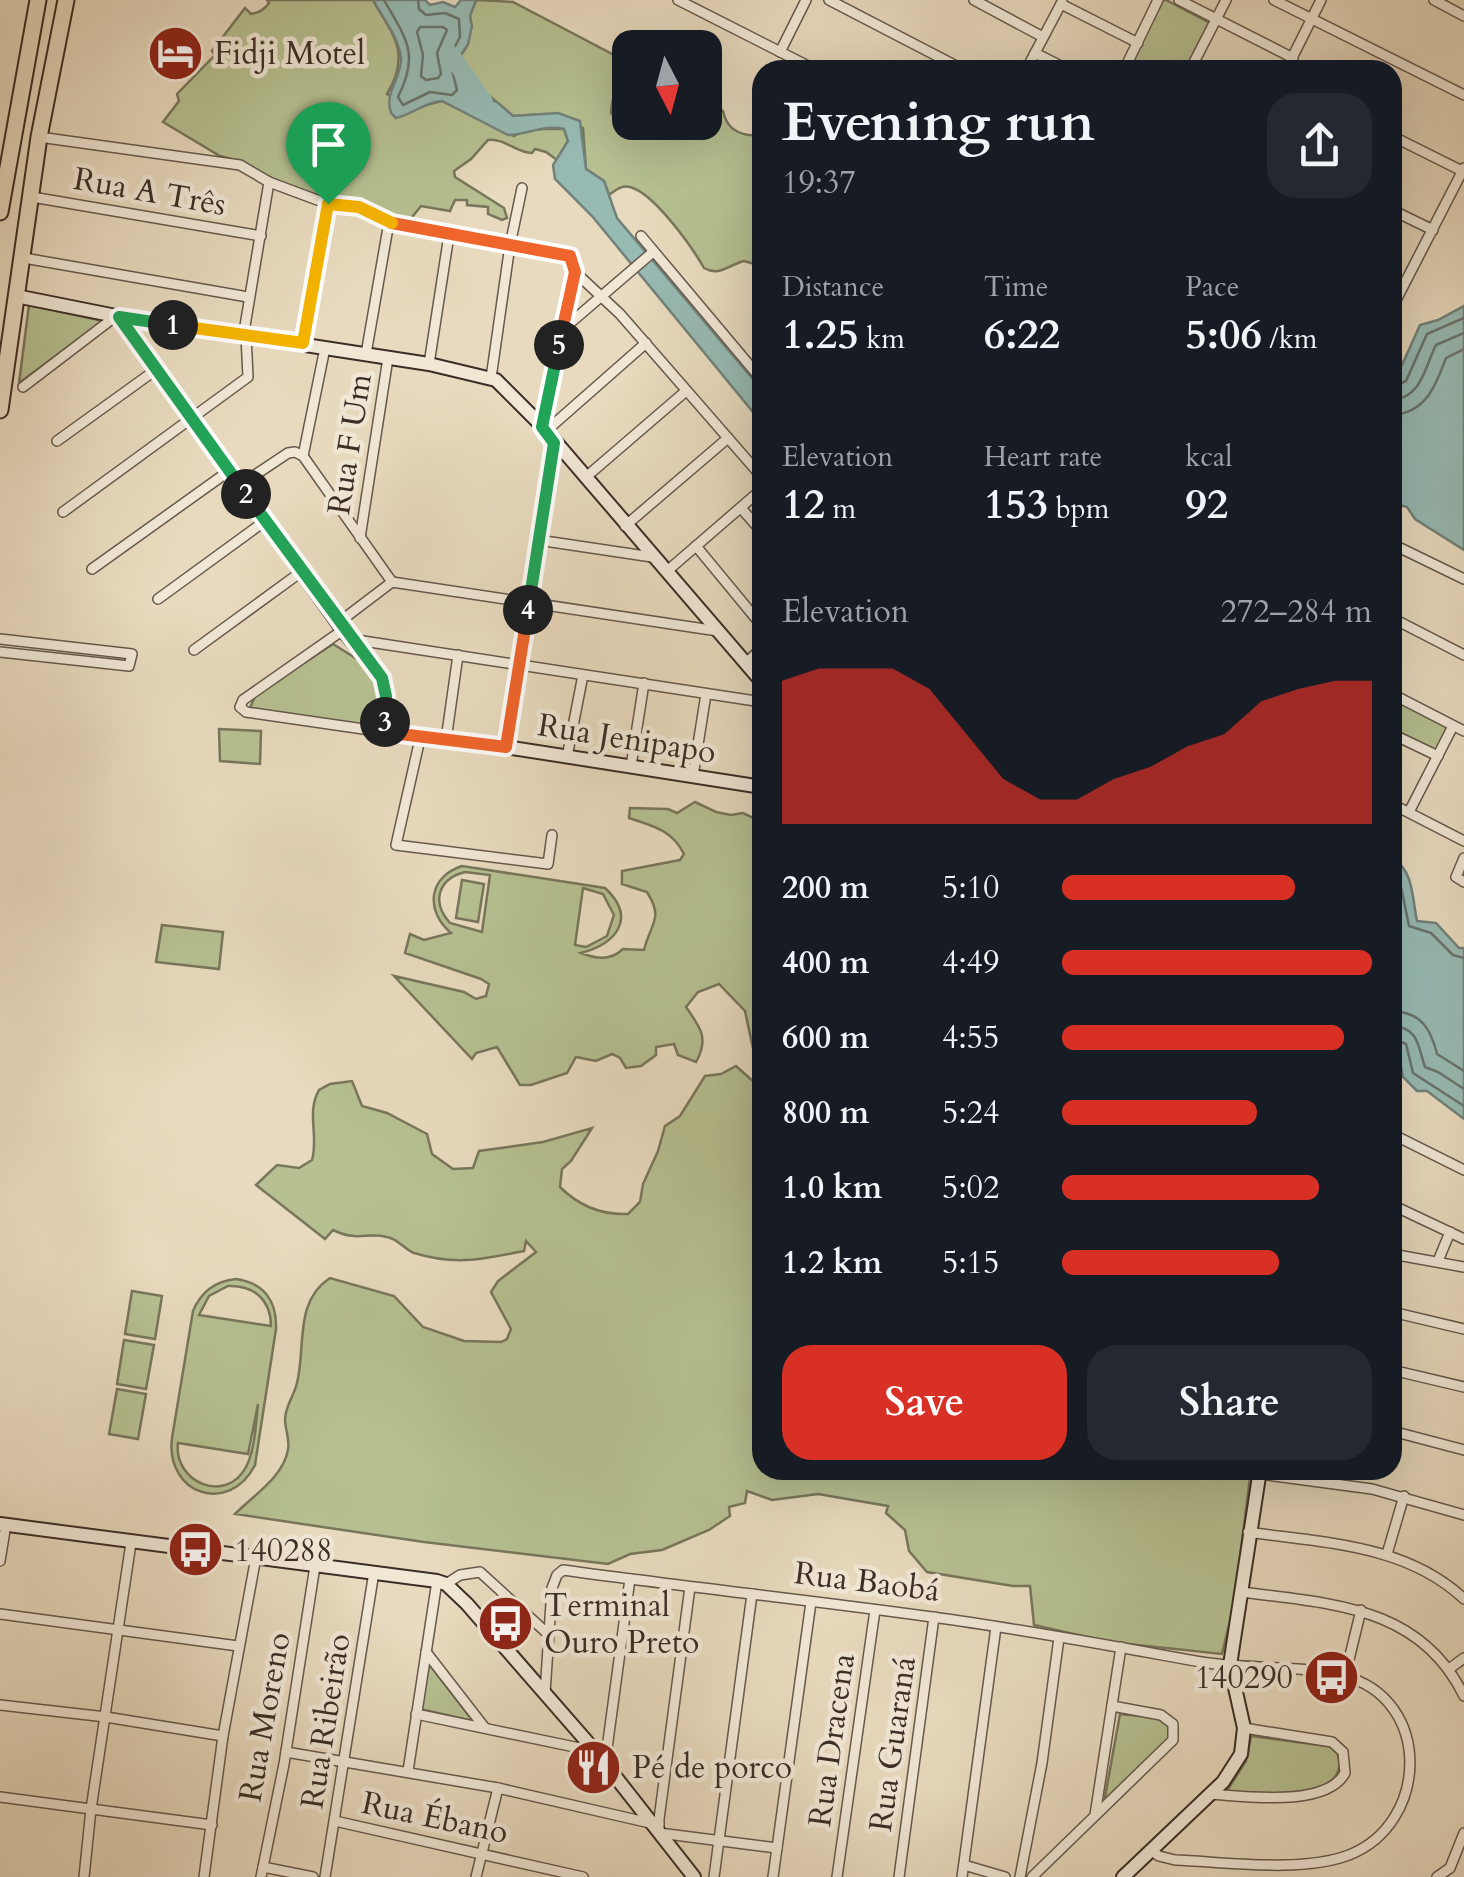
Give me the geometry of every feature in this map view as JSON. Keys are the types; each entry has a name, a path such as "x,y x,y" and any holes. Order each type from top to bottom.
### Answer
{"highway":[{"path":"0,212 38,0"},
{"path":"0,410 39,137 66,0"}],"street":[{"path":"678,0 796,60"},
{"path":"780,52 806,0"},
{"path":"829,0 945,60"},
{"path":"974,0 1043,36"},
{"path":"1129,60 1158,0"},
{"path":"1178,0 1292,58 1322,0"},
{"path":"1195,60 1226,0"},
{"path":"1274,0 1395,60"},
{"path":"1434,0 1464,16"},
{"path":"1031,60 1062,2 1138,43"},
{"path":"1035,53 1049,60"},
{"path":"1402,63 1464,94"},
{"path":"39,137 228,162 328,204 359,207 389,222 567,254 575,272 646,343 752,466"},
{"path":"1402,141 1463,169 1402,280"},
{"path":"64,512 249,376 248,297 269,182"},
{"path":"491,378 522,188"},
{"name":"Rua A Três","path":"32,197 261,236"},
{"path":"303,343 328,204"},
{"path":"1402,215 1432,230"},
{"path":"366,354 389,222"},
{"path":"429,364 449,235"},
{"path":"641,236 752,368"},
{"path":"562,330 652,253"},
{"path":"24,258 248,297"},
{"path":"544,429 575,272"},
{"path":"16,296 117,317 246,331 491,378 544,429 752,670"},
{"path":"117,317 385,685 384,732"},
{"path":"23,387 117,317"},
{"path":"544,429 646,343"},
{"path":"303,456 325,348"},
{"name":"Rua F Um","path":"360,538 388,358"},
{"path":"57,440 157,369"},
{"path":"586,477 686,391"},
{"path":"626,526 728,438"},
{"path":"506,747 522,665 554,443"},
{"path":"240,486 294,452 303,456 392,582 718,631"},
{"path":"92,569 229,471"},
{"path":"666,572 752,498"},
{"path":"741,508 752,521"},
{"path":"158,600 265,521"},
{"path":"538,540 652,557"},
{"path":"696,546 752,614"},
{"path":"1402,549 1464,580"},
{"path":"194,650 302,572"},
{"path":"344,631 392,582"},
{"path":"1402,623 1464,654"},
{"path":"344,631 458,656 752,701"},
{"name":"Rua Jenipapo","path":"344,631 242,700 240,706 246,712 420,739 506,747 752,785"},
{"path":"0,639 132,654 129,666 0,652"},
{"path":"446,740 458,656"},
{"path":"746,662 752,657"},
{"path":"567,757 583,675"},
{"path":"630,766 644,683"},
{"path":"693,776 706,694"},
{"path":"1402,699 1464,731"},
{"path":"1408,812 1454,726"},
{"path":"420,739 396,844 548,864 552,835"},
{"path":"1402,739 1438,756"},
{"path":"1402,809 1464,841"},
{"path":"1460,880 1464,858"},
{"path":"1402,1139 1464,1170"},
{"path":"1402,1210 1464,1238"},
{"path":"1438,1261 1450,1232"},
{"path":"1402,1256 1464,1267"},
{"path":"1402,1314 1464,1328"},
{"path":"1402,1372 1464,1387"},
{"path":"1402,1433 1464,1450"},
{"path":"1126,1874 1210,1794 1241,1754 1244,1728 1230,1665 1258,1480"},
{"path":"1313,1480 1404,1496 1464,1516"},
{"path":"1387,1554 1404,1496"},
{"path":"0,1561 3,1524 442,1582 480,1572 548,1634"},
{"path":"1248,1532 1387,1554 1424,1570 1464,1599"},
{"path":"84,1877 131,1543"},
{"path":"204,1877 223,1736 256,1558"},
{"name":"Rua Moreno","path":"262,1872 286,1752 315,1566"},
{"name":"Rua Baobá","path":"545,1693 552,1588 563,1570 934,1617 1230,1665 1286,1667 1345,1676"},
{"name":"Rua Ribeirão","path":"326,1877 374,1572"},
{"path":"601,1757 630,1579"},
{"path":"442,1582 601,1757 694,1877"},
{"path":"408,1771 426,1652 442,1582"},
{"path":"656,1829 690,1588"},
{"path":"1242,1592 1361,1610 1406,1629 1449,1669 1464,1696"},
{"path":"714,1877 752,1594"},
{"path":"774,1877 811,1602"},
{"name":"Rua Dracena","path":"837,1877 874,1610"},
{"path":"1152,1851 1175,1860 1304,1864 1353,1854 1380,1834 1399,1811 1411,1775 1404,1730 1396,1710 1372,1690 1345,1676 1361,1610"},
{"path":"0,1614 238,1646"},
{"name":"Rua Guaraná","path":"899,1877 934,1617"},
{"path":"962,1877 996,1627"},
{"path":"1020,1877 1042,1763 1059,1638"},
{"path":"1095,1814 1121,1647"},
{"path":"426,1652 486,1728"},
{"path":"1449,1669 1464,1658"},
{"path":"0,1705 223,1736"},
{"path":"1032,1877 1162,1754 1175,1734 1173,1724 1161,1715 1112,1706"},
{"path":"416,1714 601,1757"},
{"path":"1210,1794 1309,1795 1333,1788 1345,1773 1344,1752 1332,1742 1244,1728"},
{"path":"286,1752 498,1788 717,1842 777,1848"},
{"path":"476,1877 498,1788"},
{"path":"0,1797 212,1826"},
{"name":"Rua Ébano","path":"335,1821 582,1877"},
{"path":"1437,1877 1449,1873 1459,1858 1464,1833"},
{"path":"1304,1864 1304,1877"},
{"path":"964,1865 1005,1877"},
{"path":"262,1872 313,1877"}],"green space":[{"path":"267,0 373,0 393,35 399,56 387,94 422,106 442,101 514,136 525,129 564,129 568,141 557,160 546,152 526,152 488,140 454,171 455,177 504,208 507,218 502,220 488,214 488,207 455,200 450,211 421,206 409,221 280,183 242,162 220,156 163,122 179,101 177,94 215,55 212,51 245,8 251,14 257,12 269,3"},
{"path":"476,0 513,2 612,54 612,140 722,140 723,111 737,131 752,135 752,263 744,261 719,271 704,268 682,235 640,191 619,188 609,195 604,181 586,169 583,128 547,114 513,116 464,81 458,58 468,42 470,15"},
{"path":"1159,0 1210,23 1191,60 1128,60"},
{"path":"29,305 103,321 19,383"},
{"path":"333,644 384,676 382,734 250,708 256,694"},
{"path":"1402,704 1448,728 1435,754 1402,737"},
{"path":"219,729 261,731 260,764 220,761"},
{"path":"695,802 716,812 752,817 752,1044 745,1011 719,984 698,992 686,1007 702,1034 696,1062 678,1055 674,1044 656,1047 656,1055 641,1066 626,1068 612,1054 596,1061 576,1057 567,1073 520,1085 497,1047 476,1053 472,1059 394,976 464,992 476,999 486,996 489,984 481,979 405,953 410,934 424,940 451,933 437,915 434,895 442,878 462,866 605,888 620,910 618,929 604,943 581,953 603,958 623,949 644,950 655,909 647,892 622,884 622,871 680,860 684,854 668,834 629,818 630,808 668,809 677,813","holes":["465,872 490,875 482,932 450,923 439,899 443,886","583,888 603,894 614,915 607,936 586,947 575,945"]},
{"path":"462,880 484,884 478,922 456,918"},
{"path":"162,925 223,932 219,969 156,962"},
{"path":"736,1066 752,1080 752,1480 1250,1480 1234,1604 1222,1654 1109,1642 1034,1625 1030,1586 927,1572 909,1551 905,1530 886,1513 888,1506 818,1494 772,1500 747,1491 745,1503 729,1507 730,1516 709,1530 662,1550 630,1554 608,1564 235,1514 274,1477 285,1460 286,1414 300,1369 306,1312 311,1299 330,1278 394,1296 423,1327 464,1341 501,1342 511,1329 491,1292 498,1281 536,1252 526,1241 524,1251 457,1260 414,1253 380,1236 333,1230 325,1239 256,1185 277,1165 299,1168 312,1160 313,1107 319,1090 352,1081 362,1106 387,1113 427,1134 432,1154 453,1169 473,1168 479,1151 543,1142 592,1128 562,1169 560,1187 591,1208 628,1214 640,1202 665,1126 680,1116 705,1076 721,1074"},
{"path":"229,1280 246,1281 267,1295 276,1329 255,1465 244,1481 215,1494 188,1485 178,1473 172,1457 172,1438 193,1311 205,1293","holes":["228,1286 246,1288 259,1296 268,1309 271,1326 199,1315 209,1296","258,1404 251,1453 237,1478 214,1486 192,1478 179,1457 178,1443 248,1454"]},
{"path":"132,1291 162,1296 155,1339 125,1334"},
{"path":"124,1340 154,1345 146,1389 117,1384"},
{"path":"117,1389 146,1394 138,1439 109,1434"},
{"path":"429,1664 473,1721 420,1709"},
{"path":"1120,1714 1158,1719 1174,1733 1108,1800 1105,1797"},
{"path":"1251,1736 1335,1747 1339,1766 1334,1778 1320,1787 1302,1791 1226,1792 1246,1761"}],"water":[{"path":"373,0 425,0 430,5 443,2 455,7 461,0 476,0 470,16 468,44 459,58 464,81 480,84 488,99 513,116 558,113 580,121 586,169 604,181 617,218 752,378 752,411 592,216 555,179 553,165 568,141 564,129 508,135 442,101 396,118 389,105 401,59 394,36"},
{"path":"1464,306 1464,550 1415,519 1402,506 1402,365 1420,325"},
{"path":"1402,867 1409,878 1417,921 1436,923 1459,948 1464,948 1464,1119 1427,1091 1417,1091 1403,1077"}],"waterway":[{"path":"450,54 484,102"}],"place":[{"name":"Fidji Motel","path":"175,53"},
{"name":"140288","path":"195,1550"},
{"name":"Terminal Ouro Preto","path":"505,1623"},
{"name":"140290","path":"1332,1677"},
{"name":"Pé de porco","path":"593,1767"}],"route":[{"path":"328,204 359,207 412,228 563,253 570,257 575,272 542,427 554,443 522,665 506,747 384,732 386,696 382,678 338,623 119,317 303,343 328,204"}]}
